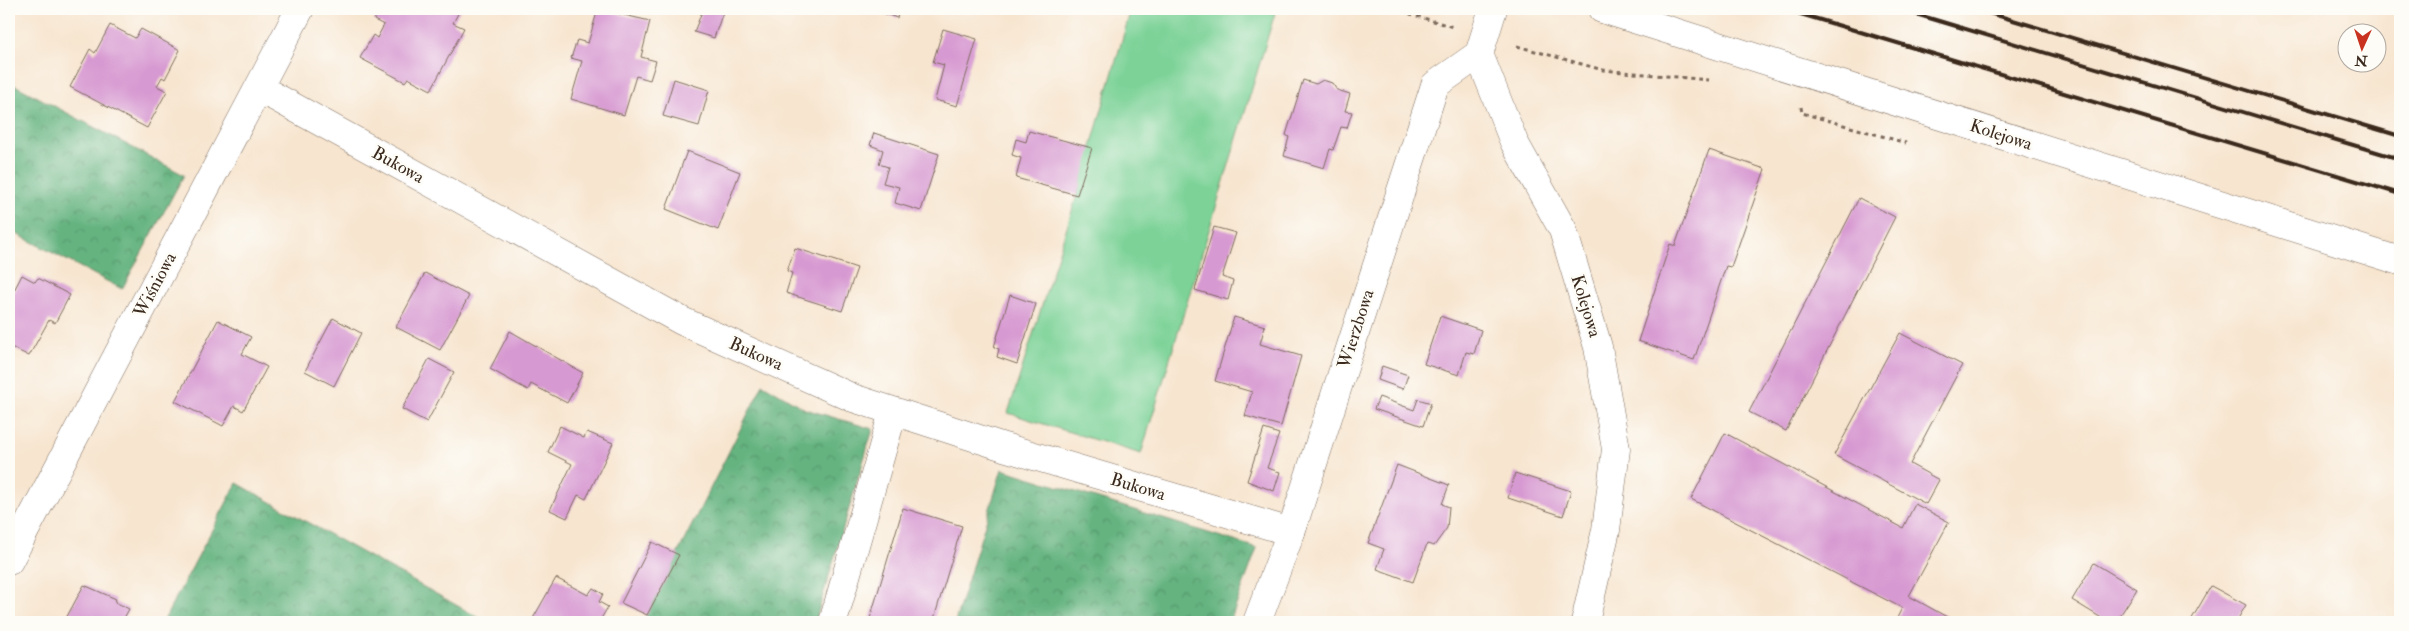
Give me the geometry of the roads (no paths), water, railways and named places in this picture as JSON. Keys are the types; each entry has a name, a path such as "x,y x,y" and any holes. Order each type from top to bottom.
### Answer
{"street":[{"name":"Wiśniowa","path":"9,560 300,9"},
{"path":"1479,54 1493,9"},
{"name":"Kolejowa","path":"1602,9 2400,261"},
{"name":"Wierzbowa","path":"1258,622 1290,532 1435,85 1479,54"},
{"name":"Kolejowa","path":"1479,54 1514,142 1563,230 1598,347 1616,450 1606,530 1585,622"},
{"name":"Bukowa","path":"258,88 682,321 853,398 893,412 1290,532"},
{"path":"833,622 893,412"}],"railway":[{"path":"1784,9 2400,194"},
{"path":"1899,9 2400,159"},
{"path":"1976,9 2400,136"}]}
